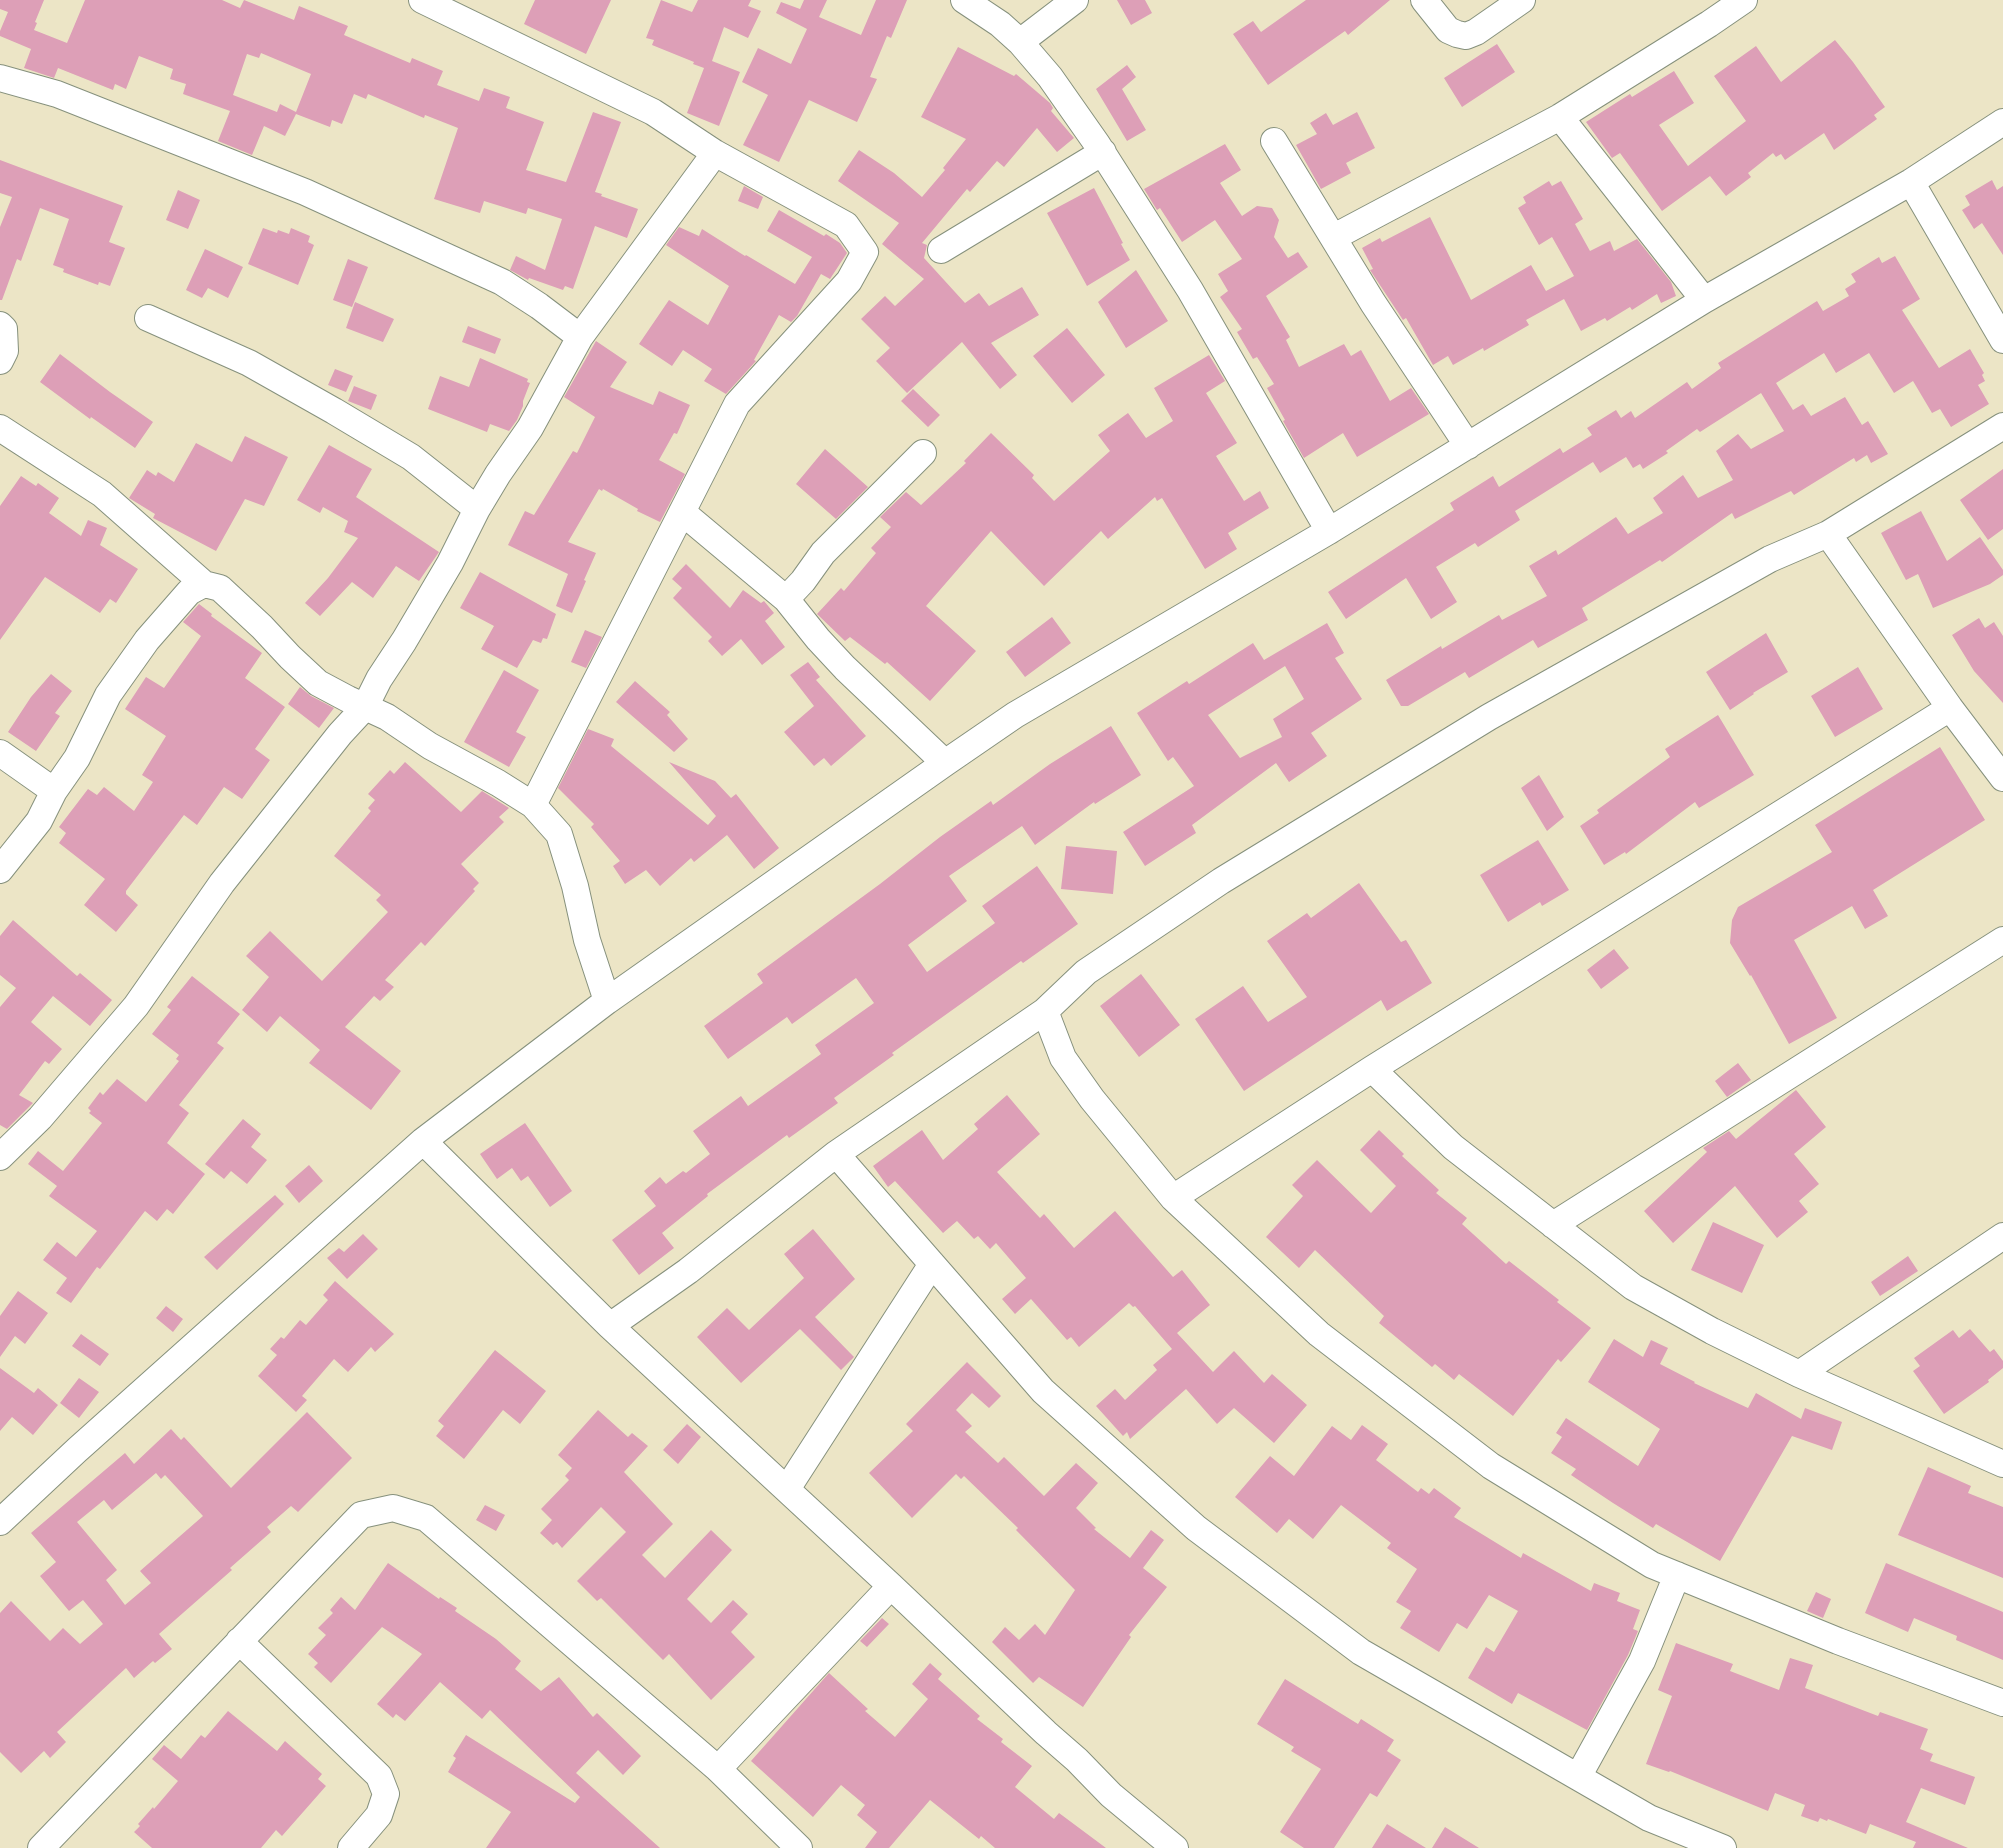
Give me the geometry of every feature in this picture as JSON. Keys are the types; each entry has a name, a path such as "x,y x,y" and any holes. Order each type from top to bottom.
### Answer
{"street":[{"path":"422,0 653,112 715,153 846,225 866,252 849,281 737,404 533,804"},
{"path":"1020,42 1075,0"},
{"path":"1424,0 1448,30 1466,36 1476,32 1522,0"},
{"path":"1334,237 1560,117 1709,24 1743,0"},
{"path":"979,4 1020,42 1050,77 1103,152 1190,290 1329,531"},
{"path":"0,78 57,94 305,192 502,282 580,337"},
{"path":"1560,117 1704,300"},
{"path":"0,1522 77,1450 423,1141 607,1001 945,764 1015,716 1329,531 1704,300 1911,183 2003,122"},
{"path":"1274,141 1373,303 1468,446"},
{"path":"940,250 1103,152"},
{"path":"0,1157 40,1118 136,1006 222,883 340,734 365,706 450,563 477,509 530,428 580,337 715,153"},
{"path":"1911,183 2003,340"},
{"path":"148,318 249,363 334,411 411,457 477,509"},
{"path":"0,325 4,329 5,351 0,361"},
{"path":"610,1326 688,1271 836,1154 1044,1011 1086,972 1212,888 1490,717 1770,559 1828,534 2003,426"},
{"path":"0,428 102,494 204,584 220,588 318,682 387,717 430,746 533,804 559,834 575,885 587,940 607,1001"},
{"path":"786,598 803,581 823,553 923,453"},
{"path":"682,512 786,598 818,639 845,668 945,764"},
{"path":"1828,534 1950,708 2003,778"},
{"path":"0,870 39,821 54,791 77,758 108,696 147,640 189,592 204,584"},
{"path":"1173,1198 1372,1068 1950,708"},
{"path":"0,753 54,791"},
{"path":"1553,1226 2003,940"},
{"path":"1044,1011 1064,1058 1092,1100 1173,1198 1318,1334 1491,1466 1652,1565 1838,1641 2003,1703"},
{"path":"1372,1068 1453,1147 1633,1287 1712,1331 1799,1374 2003,1464"},
{"path":"423,1141 610,1326 1077,1760 1111,1795 1174,1848"},
{"path":"836,1154 1043,1391 1196,1528 1361,1652 1649,1818 1723,1848"},
{"path":"1799,1374 2003,1236"},
{"path":"787,1489 932,1264"},
{"path":"41,1848 361,1515 393,1508 426,1518 718,1769 799,1848"},
{"path":"1578,1777 1642,1661 1677,1575"},
{"path":"718,1769 891,1586"},
{"path":"239,1641 379,1776 386,1794 379,1815 351,1848"}],"building":[{"path":"0,0 44,0 34,30 67,43 85,0 222,0 240,8 244,0 294,20 299,6 348,26 344,35 410,63 412,58 443,71 437,85 479,101 484,88 510,97 506,108 544,122 526,170 566,182 593,112 621,122 595,192 638,209 627,238 595,226 573,289 565,286 563,290 529,278 528,280 510,270 516,256 545,270 562,219 528,208 526,214 484,201 480,213 434,199 458,128 425,115 424,118 368,94 366,99 354,94 342,124 332,120 330,127 296,114 285,136 264,126 252,155 218,141 230,111 183,94 186,84 170,79 173,69 139,56 126,89 115,84 113,90 58,68 54,78 24,68 31,49 0,36 8,12 0,9","holes":["261,53 311,74 296,112 280,104 277,112 233,95 247,54 259,58"]},
{"path":"535,0 611,0 586,54 524,24"},
{"path":"661,0 692,12 698,0 751,0 748,6 761,11 748,38 724,27 712,61 740,72 719,126 687,113 704,68 652,45 654,40 646,38"},
{"path":"804,0 827,0 819,17 861,35 876,0 907,0 891,38 887,36 870,77 877,79 857,122 809,100 779,162 743,145 768,95 742,82 758,48 791,64 807,29 776,13 781,2 800,9"},
{"path":"1117,0 1145,0 1152,13 1131,25"},
{"path":"1306,0 1390,0 1348,35 1345,31 1268,85 1233,34 1253,21 1261,32"},
{"path":"1835,40 1885,107 1874,115 1877,119 1834,150 1824,133 1785,160 1781,154 1776,157 1773,153 1748,173 1751,177 1726,196 1710,176 1662,211 1620,153 1612,158 1586,122 1630,94 1632,97 1674,71 1694,103 1659,125 1688,166 1746,121 1714,76 1756,46 1781,82"},
{"path":"1497,44 1515,72 1462,107 1444,78"},
{"path":"958,47 1014,76 1016,74 1050,103 1053,108 1051,111 1074,138 1057,152 1037,128 1004,167 997,161 970,192 967,189 922,243 927,245 924,258 965,303 979,293 989,306 1022,287 1039,315 991,343 1017,375 1000,389 962,342 907,393 876,361 890,348 861,319 885,296 895,306 924,279 882,244 899,223 838,181 859,150 894,173 922,197 945,170 943,168 966,139 921,117"},
{"path":"1127,65 1136,77 1122,89 1146,130 1127,141 1096,89"},
{"path":"1357,112 1375,148 1346,163 1351,173 1321,189 1296,145 1317,134 1310,123 1326,113 1333,125"},
{"path":"1225,144 1241,170 1220,183 1242,216 1257,206 1272,208 1279,220 1274,237 1288,258 1298,252 1308,267 1266,296 1290,337 1286,340 1299,367 1344,344 1351,356 1361,350 1390,401 1411,388 1429,414 1357,457 1343,433 1304,458 1267,388 1274,384 1257,357 1253,359 1237,332 1242,329 1220,297 1228,291 1218,274 1242,259 1215,220 1182,242 1160,208 1157,210 1144,189"},
{"path":"0,160 123,206 109,242 125,248 110,286 99,282 98,285 63,272 64,269 53,265 69,219 40,208 21,261 17,259 2,300 0,300 0,227 12,197 0,193"},
{"path":"1992,180 1997,190 2003,186 2003,255 1982,223 1974,229 1962,210 1970,205 1965,196"},
{"path":"1549,181 1552,186 1561,181 1583,219 1575,224 1590,251 1610,241 1614,251 1637,239 1671,282 1676,296 1661,303 1657,294 1632,310 1630,307 1607,321 1605,318 1581,331 1564,299 1526,320 1529,325 1484,351 1483,348 1453,365 1448,356 1433,365 1406,318 1403,320 1370,270 1373,269 1362,248 1380,238 1382,242 1430,217 1471,300 1531,265 1546,291 1574,276 1552,237 1539,245 1518,208 1526,203 1523,197"},
{"path":"744,186 763,197 758,209 738,201"},
{"path":"1094,188 1130,260 1087,286 1047,213"},
{"path":"178,190 200,200 188,229 166,220"},
{"path":"779,210 824,236 826,234 840,243 847,253 830,279 821,274 797,316 791,322 779,315 754,360 756,361 726,394 704,381 712,369 683,350 672,366 639,344 669,300 708,325 729,286 666,245 679,227 699,236 702,229 795,284 812,257 767,231"},
{"path":"263,228 289,234 291,228 310,236 308,242 314,245 298,285 248,264"},
{"path":"205,249 243,267 228,298 208,288 202,298 186,290"},
{"path":"1895,256 1920,299 1902,310 1939,368 1970,349 1984,373 1982,375 1985,381 1978,385 1989,404 1951,427 1940,409 1932,413 1913,381 1894,393 1869,353 1836,373 1824,353 1776,383 1793,410 1803,404 1811,416 1845,397 1862,425 1868,421 1888,454 1871,463 1867,455 1856,462 1854,458 1794,495 1791,491 1735,519 1732,513 1662,562 1660,560 1582,608 1588,620 1538,648 1533,640 1469,678 1465,672 1408,706 1401,706 1386,680 1441,646 1442,649 1499,615 1502,620 1547,596 1529,566 1556,550 1558,555 1616,517 1628,534 1663,513 1653,498 1683,475 1698,498 1733,480 1716,451 1738,434 1751,449 1784,431 1761,393 1700,432 1697,429 1666,451 1668,453 1643,469 1640,464 1633,468 1626,457 1600,473 1593,462 1515,511 1520,520 1478,547 1475,543 1436,567 1457,602 1431,619 1406,578 1346,619 1328,592 1454,510 1450,503 1493,476 1499,487 1560,448 1563,453 1592,435 1587,428 1616,410 1621,418 1631,411 1635,418 1687,382 1692,389 1721,368 1718,363 1817,301 1823,311 1849,296 1845,289 1856,282 1851,274 1879,257 1882,263"},
{"path":"348,259 368,267 352,307 333,300"},
{"path":"1136,270 1168,321 1126,348 1098,302"},
{"path":"355,302 394,319 383,342 346,328"},
{"path":"468,326 501,339 495,354 462,342"},
{"path":"1067,328 1105,375 1072,403 1033,356"},
{"path":"596,341 627,362 610,387 653,405 659,391 690,405 677,434 674,433 659,460 685,474 660,522 637,511 638,509 603,489 602,491 599,489 568,542 596,553 572,613 556,606 568,574 508,545 525,511 534,515 573,451 577,453 595,417 564,397"},
{"path":"60,354 153,422 135,448 91,417 90,419 40,382"},
{"path":"1209,355 1225,381 1206,393 1237,443 1216,456 1244,501 1260,491 1269,508 1228,533 1237,549 1205,569 1162,498 1157,501 1155,497 1108,539 1101,531 1044,586 991,531 926,606 976,651 930,701 887,662 885,664 850,637 845,641 817,614 841,588 844,591 876,553 871,548 891,527 880,517 906,492 921,505 966,463 964,461 991,433 1034,475 1032,478 1054,501 1110,451 1098,435 1128,413 1146,438 1173,421 1154,388"},
{"path":"480,358 528,379 527,382 530,383 517,420 509,431 490,424 487,432 428,409 440,376 469,387"},
{"path":"335,369 353,376 346,392 328,385"},
{"path":"354,386 377,395 371,410 348,401"},
{"path":"913,389 940,415 928,427 901,401"},
{"path":"245,436 288,457 264,506 245,499 216,551 153,518 155,514 129,498 147,470 156,476 158,472 174,482 196,443 232,462"},
{"path":"329,445 372,469 356,497 439,552 419,581 396,566 373,598 352,582 320,616 305,603 328,578 358,538 344,532 348,521 323,507 320,513 297,500"},
{"path":"825,449 868,487 836,519 796,484"},
{"path":"2003,469 2003,529 1988,540 1960,500"},
{"path":"21,476 36,486 38,483 59,498 49,513 81,536 88,520 107,528 100,545 138,569 116,603 110,599 100,613 45,577 0,640 0,506"},
{"path":"1921,511 1947,561 1980,537 2003,570 2003,575 1990,584 1933,608 1918,574 1906,580 1881,533"},
{"path":"686,564 730,608 743,590 761,603 764,601 774,613 765,621 785,647 762,665 741,639 722,656 708,641 712,637 673,598 682,588 672,579"},
{"path":"480,572 556,614 547,639 543,638 541,643 533,640 517,668 481,649 494,626 460,608"},
{"path":"199,604 212,614 211,616 262,653 245,678 285,707 255,749 270,760 242,799 224,787 197,825 184,815 126,891 126,894 138,905 116,932 84,905 105,879 59,843 66,833 59,827 88,789 97,795 104,787 134,811 153,782 142,775 166,736 125,709 146,677 164,688 201,636 183,622"},
{"path":"1052,617 1071,643 1025,677 1006,652"},
{"path":"1979,618 1985,628 1994,622 2003,636 2003,703 1974,671 1952,635"},
{"path":"1327,623 1344,653 1335,658 1362,699 1311,733 1327,756 1289,782 1276,763 1192,825 1196,833 1145,866 1123,832 1194,786 1173,757 1168,761 1137,713 1187,681 1189,684 1253,643 1264,660","holes":["1285,666 1304,699 1273,719 1282,737 1240,758 1208,715"]},
{"path":"585,630 602,637 586,668 571,662"},
{"path":"1766,633 1788,672 1730,710 1706,672"},
{"path":"808,662 820,677 816,680 866,736 831,766 824,758 814,766 784,732 814,706 790,675"},
{"path":"1858,667 1883,709 1835,737 1811,696"},
{"path":"504,670 539,690 516,732 526,737 509,767 464,742"},
{"path":"51,674 72,691 55,713 60,716 36,751 8,732 31,697"},
{"path":"635,681 670,712 667,715 688,739 674,752 616,702"},
{"path":"300,687 311,696 334,708 319,728 288,704"},
{"path":"1718,715 1754,775 1699,808 1695,802 1626,854 1625,852 1604,865 1580,826 1599,813 1597,810 1670,757 1665,749"},
{"path":"1111,726 1141,775 1095,804 1094,802 1035,845 1022,826 949,876 967,901 908,945 927,972 995,923 982,906 1037,866 1078,924 1023,963 1021,961 892,1053 894,1055 834,1098 838,1103 789,1138 787,1135 707,1194 708,1196 662,1233 674,1248 639,1275 612,1240 656,1206 644,1191 660,1177 666,1184 683,1171 686,1173 710,1154 693,1131 741,1096 748,1106 821,1054 815,1045 874,1003 856,978 792,1024 787,1017 728,1059 704,1026 763,983 757,974 940,837 991,801 993,805 1050,764"},
{"path":"588,729 614,739 611,746 708,825 716,816 669,762 715,781 731,798 736,794 779,848 754,869 727,835 694,862 691,858 660,886 646,870 625,884 613,866 620,861 591,827 594,824 558,788"},
{"path":"1940,747 1985,820 1873,890 1888,916 1865,929 1852,906 1794,940 1837,1018 1789,1044 1751,975 1730,943 1732,920 1738,907 1832,852 1815,825"},
{"path":"405,762 461,812 482,791 509,808 499,817 504,822 461,864 479,883 473,889 475,891 425,946 421,942 385,980 394,987 380,1001 374,996 345,1027 401,1071 371,1110 309,1063 320,1050 280,1016 267,1032 242,1010 269,977 246,956 270,931 322,981 388,912 376,900 381,895 334,856 371,811 368,808 375,800 368,794 390,770 394,774"},
{"path":"1539,775 1564,817 1547,831 1521,788"},
{"path":"1538,840 1569,890 1542,906 1540,902 1508,922 1480,875"},
{"path":"1066,846 1117,851 1113,894 1061,889"},
{"path":"1359,883 1401,942 1406,940 1432,983 1387,1011 1381,1000 1244,1091 1195,1019 1243,986 1268,1022 1307,997 1267,941 1307,913 1311,918"},
{"path":"13,920 77,976 80,973 112,1000 90,1026 53,996 31,1022 62,1049 49,1064 45,1061 19,1095 33,1103 7,1129 0,1125 0,1007 16,988 0,975 0,936"},
{"path":"1614,949 1629,968 1601,989 1587,970"},
{"path":"1141,974 1180,1025 1139,1057 1100,1006"},
{"path":"192,976 240,1014 217,1043 224,1048 179,1105 189,1113 167,1143 205,1174 173,1214 167,1209 157,1221 145,1211 100,1269 97,1267 71,1303 56,1293 67,1278 43,1260 57,1242 76,1257 97,1231 49,1196 57,1186 28,1164 38,1151 63,1171 102,1123 89,1113 91,1111 88,1108 100,1092 103,1095 117,1079 146,1102 179,1061 176,1059 179,1055 152,1034 171,1010 167,1007"},
{"path":"1738,1063 1751,1080 1727,1097 1715,1081"},
{"path":"1796,1090 1826,1127 1794,1154 1819,1184 1799,1201 1808,1212 1777,1238 1735,1186 1673,1243 1644,1211 1707,1152 1703,1148 1729,1131 1736,1139"},
{"path":"1007,1095 1040,1134 997,1172 1040,1218 1044,1214 1074,1248 1115,1211 1173,1277 1182,1270 1210,1305 1177,1333 1213,1372 1234,1351 1264,1383 1272,1374 1307,1405 1274,1443 1234,1408 1217,1424 1186,1389 1130,1439 1127,1432 1123,1436 1096,1406 1115,1389 1125,1400 1157,1370 1153,1365 1172,1349 1135,1306 1129,1303 1079,1347 1071,1337 1067,1340 1031,1299 1015,1314 1002,1299 1026,1278 996,1243 990,1249 978,1236 974,1239 957,1221 943,1233 895,1181 888,1187 873,1166 922,1130 943,1160 978,1129 974,1124"},
{"path":"243,1119 261,1134 251,1147 267,1160 247,1184 231,1171 224,1179 205,1164"},
{"path":"525,1123 572,1191 550,1207 528,1176 521,1181 512,1168 497,1179 480,1154"},
{"path":"1379,1130 1404,1154 1402,1156 1439,1190 1436,1193 1467,1218 1462,1224 1506,1264 1509,1261 1591,1328 1561,1362 1558,1359 1513,1416 1459,1374 1454,1380 1435,1364 1432,1367 1379,1323 1384,1316 1315,1250 1299,1268 1266,1237 1303,1196 1292,1185 1317,1160 1371,1213 1396,1186 1360,1150"},
{"path":"309,1165 323,1181 299,1203 285,1186"},
{"path":"275,1195 284,1204 217,1270 204,1257"},
{"path":"1713,1222 1764,1245 1742,1293 1691,1270"},
{"path":"813,1229 855,1279 815,1317 854,1357 841,1370 800,1329 741,1383 697,1337 727,1308 749,1330 804,1278 784,1254"},
{"path":"363,1234 378,1249 347,1279 327,1258 339,1248 344,1252"},
{"path":"1908,1256 1918,1271 1880,1296 1871,1282"},
{"path":"335,1281 394,1334 375,1352 371,1347 348,1372 334,1359 302,1396 307,1400 296,1412 258,1376 277,1355 270,1349 281,1337 284,1339 300,1320 306,1325 328,1300 323,1295"},
{"path":"18,1291 48,1313 25,1344 15,1336 0,1357 0,1316"},
{"path":"166,1306 183,1319 173,1332 156,1318"},
{"path":"1970,1329 1990,1352 1994,1349 2003,1361 2003,1368 1988,1380 1989,1382 1944,1414 1913,1371 1920,1366 1914,1358 1953,1330 1959,1338"},
{"path":"81,1334 109,1354 100,1366 72,1346"},
{"path":"1614,1339 1643,1357 1651,1340 1668,1348 1660,1364 1748,1408 1756,1393 1801,1419 1805,1408 1842,1422 1832,1450 1792,1436 1720,1561 1656,1524 1653,1528 1613,1503 1571,1475 1576,1469 1551,1453 1562,1437 1556,1433 1566,1418 1638,1466 1660,1429 1588,1382"},
{"path":"495,1350 546,1391 520,1424 503,1410 464,1459 436,1436 444,1426 438,1421"},
{"path":"967,1362 1001,1396 989,1408 972,1393 956,1410 972,1426 965,1432 998,1463 1004,1457 1044,1496 1076,1463 1098,1483 1076,1508 1096,1528 1094,1529 1130,1558 1151,1530 1164,1540 1143,1568 1167,1587 1129,1635 1131,1637 1083,1707 1039,1677 1033,1683 992,1642 1005,1627 1019,1640 1035,1624 1045,1635 1075,1590 1016,1530 1018,1528 964,1476 961,1479 956,1474 912,1518 869,1473 913,1431 906,1424"},
{"path":"0,1368 34,1393 38,1388 58,1405 33,1435 12,1417 0,1431"},
{"path":"79,1378 99,1392 79,1418 60,1403"},
{"path":"598,1410 628,1437 632,1433 648,1446 624,1472 673,1524 642,1555 665,1578 711,1530 732,1550 687,1599 711,1623 733,1600 748,1614 731,1632 755,1657 711,1700 669,1654 663,1660 601,1598 597,1601 577,1581 626,1532 601,1507 562,1548 557,1542 553,1545 540,1533 552,1520 541,1509 569,1480 565,1476 572,1468 558,1455"},
{"path":"307,1412 352,1458 298,1512 291,1506 267,1527 271,1532 230,1568 232,1570 159,1634 172,1649 155,1663 153,1661 134,1678 126,1668 57,1732 66,1742 50,1758 44,1751 21,1773 0,1752 0,1613 11,1601 50,1641 63,1628 80,1644 103,1624 83,1600 69,1611 40,1576 56,1562 31,1533 125,1453 134,1464 171,1429 181,1440 184,1437 231,1488","holes":["156,1473 161,1479 165,1475 203,1516 140,1571 151,1583 125,1605 106,1580 117,1570 77,1522 104,1500 112,1510"]},
{"path":"687,1424 701,1437 678,1464 663,1450"},
{"path":"1362,1425 1388,1444 1376,1460 1418,1492 1421,1488 1429,1494 1434,1488 1461,1508 1454,1517 1521,1558 1523,1553 1591,1591 1594,1583 1620,1593 1617,1601 1640,1610 1633,1629 1638,1631 1628,1655 1587,1730 1518,1693 1512,1704 1468,1678 1486,1647 1494,1652 1518,1611 1489,1595 1467,1629 1457,1623 1439,1652 1400,1628 1411,1611 1396,1602 1417,1569 1387,1548 1391,1543 1341,1505 1313,1539 1289,1519 1277,1533 1235,1497 1270,1456 1294,1476 1332,1426 1351,1440"},
{"path":"1928,1467 1971,1486 1968,1493 2003,1507 2003,1578 1898,1535"},
{"path":"485,1505 505,1515 496,1531 476,1520"},
{"path":"388,1563 439,1599 440,1597 457,1608 455,1611 496,1639 521,1661 515,1669 541,1691 559,1677 593,1717 597,1713 641,1756 623,1775 598,1750 576,1773 660,1848 486,1848 511,1812 448,1772 456,1758 453,1756 466,1735 575,1803 580,1797 490,1710 482,1719 440,1682 405,1721 396,1714 393,1718 377,1704 422,1654 382,1627 331,1683 314,1667 318,1663 308,1654 326,1635 318,1628 333,1613 330,1610 341,1597 355,1610"},
{"path":"1886,1563 2003,1612 2003,1660 1956,1640 1957,1636 1914,1618 1908,1632 1865,1613"},
{"path":"1816,1592 1831,1599 1823,1618 1807,1611"},
{"path":"882,1618 889,1624 867,1647 860,1641"},
{"path":"1676,1643 1733,1664 1730,1671 1779,1690 1790,1658 1813,1665 1805,1688 1878,1716 1880,1712 1928,1729 1920,1749 1933,1754 1930,1761 1975,1777 1965,1805 1921,1788 1906,1822 1968,1848 1913,1848 1916,1842 1870,1824 1866,1834 1828,1819 1827,1821 1820,1818 1818,1822 1801,1816 1805,1805 1775,1793 1768,1811 1670,1771 1646,1764 1672,1696 1658,1690"},
{"path":"930,1663 942,1674 938,1679 980,1716 977,1719 1003,1739 1001,1742 1032,1766 1015,1787 1054,1819 1059,1813 1106,1848 995,1848 981,1836 979,1839 930,1800 889,1848 865,1848 877,1832 857,1815 865,1805 841,1785 813,1817 751,1761 829,1673 868,1709 865,1711 895,1737 928,1699 912,1684"},
{"path":"1285,1679 1358,1724 1361,1719 1394,1740 1387,1751 1401,1760 1377,1797 1370,1793 1334,1848 1304,1848 1280,1832 1321,1769 1291,1751 1294,1747 1257,1724"},
{"path":"228,1711 277,1751 285,1741 322,1774 318,1779 326,1786 282,1836 276,1830 261,1848 152,1848 134,1832 140,1826 138,1824 178,1781 152,1759 164,1745 181,1759 201,1735 205,1738"},
{"path":"1387,1824 1426,1848 1372,1848"},
{"path":"1445,1827 1479,1848 1432,1848"}]}
